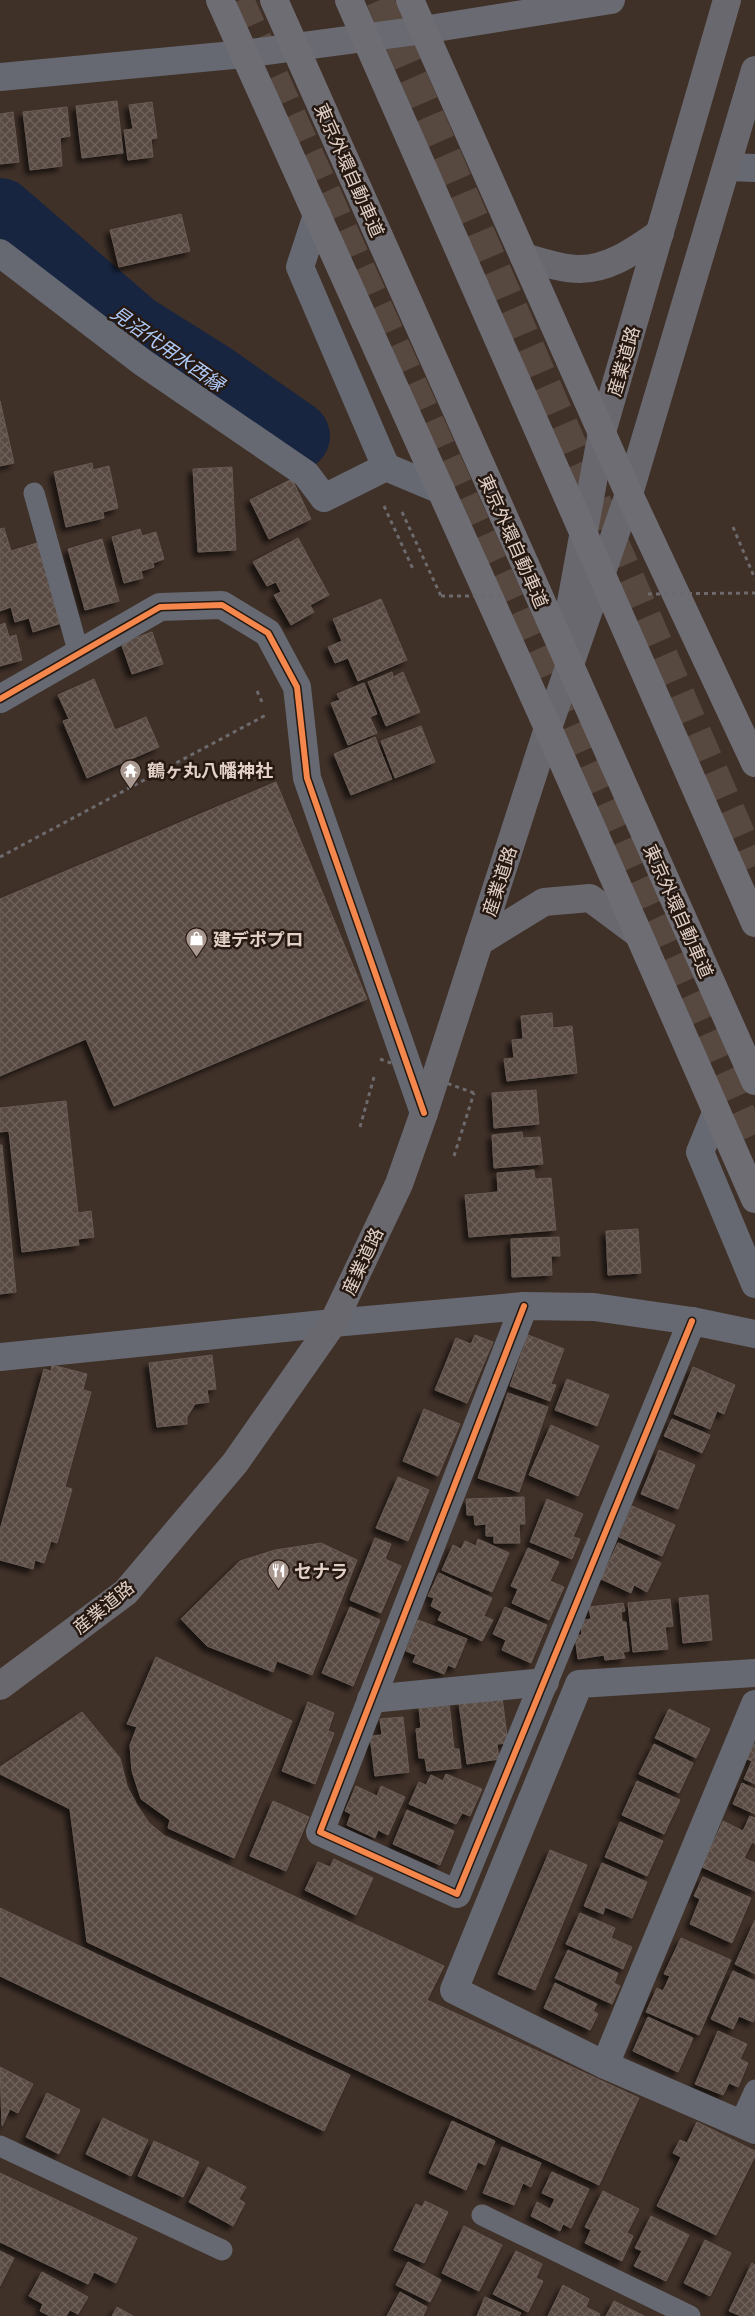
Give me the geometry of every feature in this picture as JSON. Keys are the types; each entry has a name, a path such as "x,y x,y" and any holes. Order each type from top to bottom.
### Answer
{"highway":[{"path":"220,0 548,728 755,1199"},
{"name":"東京外環自動車道","path":"274,0 755,1081"},
{"path":"349,0 755,923"},
{"path":"410,0 630,494 744,722 755,763"}],"main road":[{"name":"産業道路","path":"548,728 602,432 727,0"},
{"name":"産業道路","path":"0,1686 126,1592 235,1463 333,1323 399,1184 424,1113 548,728 630,494 755,70"},
{"path":"524,257 558,266 580,269 605,265 625,256 660,233"},
{"path":"479,942 544,902 590,898 637,933"}],"street":[{"path":"0,77 244,54 423,30 611,0"},
{"path":"727,167 755,168"},
{"path":"317,215 300,266 386,467 441,490"},
{"path":"0,253 142,362 306,474 324,498 386,467"},
{"path":"0,699 160,607 222,605 268,633 297,687 307,778 424,1113"},
{"path":"716,1113 700,1152 755,1284"},
{"path":"524,1306 320,1832 457,1894 692,1321"},
{"path":"0,1356 524,1306 594,1307 692,1321 755,1334"},
{"path":"748,2126 605,2064 454,1990 579,1684 755,1673"},
{"path":"371,1699 544,1682"},
{"path":"605,2064 755,1704"}],"lane":[{"path":"34,493 79,654"},
{"path":"748,2126 755,2090"},
{"path":"0,2146 222,2250"},
{"path":"482,2215 690,2316"}],"path":[{"path":"382,501 413,569"},
{"path":"398,504 441,596"},
{"path":"733,527 755,580"},
{"path":"0,857 268,715"},
{"path":"377,1067 380,1059 474,1093 454,1156"},
{"path":"360,1127 375,1076"}],"building":[{"path":"117,101 123,153 82,158 76,106"},
{"path":"152,102 157,138 151,139 153,157 128,160 124,130 133,129 129,105"},
{"path":"67,107 70,136 60,138 62,166 30,170 23,112"},
{"path":"13,112 19,162 0,164 0,114"},
{"path":"181,214 190,251 119,267 110,230"},
{"path":"0,401 14,463 0,466"},
{"path":"92,463 93,470 109,466 118,508 103,512 104,518 66,527 54,472"},
{"path":"232,467 236,550 198,552 193,469"},
{"path":"292,479 311,519 269,539 250,500"},
{"path":"4,528 11,551 40,542 65,622 33,632 29,618 15,622 11,607 0,611 0,529"},
{"path":"140,529 142,536 156,532 164,559 153,563 154,567 141,571 143,578 124,583 112,537"},
{"path":"298,538 329,595 310,605 314,612 291,625 274,595 281,592 276,582 267,586 253,562"},
{"path":"102,539 119,601 85,610 68,549"},
{"path":"381,599 407,660 358,681 348,658 335,663 328,647 342,641 333,619"},
{"path":"5,623 9,637 16,635 22,660 0,666 0,625"},
{"path":"152,632 163,664 132,674 121,643"},
{"path":"392,672 393,677 403,672 420,712 386,726 368,682"},
{"path":"94,679 115,730 146,717 159,747 87,778 63,721 69,719 58,695"},
{"path":"364,683 377,714 370,717 377,733 348,745 331,703 340,700 337,694"},
{"path":"421,726 435,762 395,778 381,741"},
{"path":"375,737 392,779 351,795 334,754"},
{"path":"276,782 367,999 114,1106 86,1039 0,1076 0,899"},
{"path":"552,1013 553,1028 572,1026 577,1073 507,1081 504,1059 514,1058 512,1040 523,1039 521,1016"},
{"path":"536,1090 539,1124 494,1128 492,1093"},
{"path":"66,1101 78,1213 91,1211 94,1237 78,1239 79,1245 22,1252 9,1131 0,1132 0,1108"},
{"path":"522,1132 523,1138 540,1137 543,1164 494,1168 492,1135"},
{"path":"0,1145 2,1145 16,1292 0,1294"},
{"path":"534,1170 535,1179 551,1178 556,1230 469,1237 465,1195 498,1192 497,1173"},
{"path":"638,1229 641,1273 608,1275 606,1231"},
{"path":"559,1237 560,1256 551,1256 552,1275 512,1277 511,1239"},
{"path":"475,1335 493,1342 467,1403 435,1390 456,1338 471,1344"},
{"path":"528,1335 564,1349 551,1384 556,1385 550,1401 510,1386"},
{"path":"212,1355 216,1389 207,1390 209,1402 195,1404 187,1417 187,1424 157,1427 149,1363"},
{"path":"52,1365 87,1374 83,1390 91,1392 65,1487 72,1489 57,1543 51,1541 44,1563 35,1560 33,1569 0,1560 0,1530 44,1369 51,1371"},
{"path":"693,1367 735,1385 724,1414 717,1411 710,1429 674,1414"},
{"path":"567,1379 609,1395 597,1426 555,1410"},
{"path":"508,1393 548,1407 519,1492 478,1478"},
{"path":"424,1409 460,1424 438,1476 403,1461"},
{"path":"672,1419 710,1435 702,1453 664,1436"},
{"path":"551,1425 599,1446 578,1496 529,1475"},
{"path":"659,1450 695,1465 678,1509 641,1494"},
{"path":"398,1477 429,1490 408,1541 376,1528"},
{"path":"524,1497 525,1524 519,1524 520,1543 494,1543 494,1536 486,1536 486,1524 475,1525 474,1515 467,1515 466,1499"},
{"path":"547,1499 583,1514 573,1537 580,1539 572,1559 530,1542"},
{"path":"632,1506 675,1525 662,1556 619,1537"},
{"path":"375,1538 391,1544 385,1559 401,1566 381,1613 350,1600"},
{"path":"478,1539 509,1553 492,1592 442,1570 453,1545 461,1549 465,1541 476,1546"},
{"name":"セナラ","path":"321,1543 357,1560 312,1675 277,1661 273,1672 207,1646 181,1619 240,1561 275,1550"},
{"path":"618,1543 661,1563 647,1592 634,1585 631,1593 601,1579"},
{"path":"528,1548 559,1562 550,1581 564,1587 549,1620 512,1603 518,1589 511,1586"},
{"path":"439,1573 492,1598 484,1616 493,1620 482,1641 438,1620 442,1612 431,1606 434,1598 428,1596"},
{"path":"708,1595 712,1640 683,1643 679,1598"},
{"path":"670,1599 673,1626 665,1627 668,1649 633,1652 628,1603"},
{"path":"623,1603 625,1611 621,1612 622,1622 626,1622 629,1651 623,1652 625,1658 605,1660 604,1655 578,1659 575,1636 582,1635 580,1621 591,1619 589,1607"},
{"path":"350,1607 380,1620 353,1686 322,1673"},
{"path":"505,1607 547,1625 531,1663 502,1650 506,1640 493,1634"},
{"path":"418,1620 467,1639 455,1668 448,1665 444,1674 413,1662 416,1655 406,1651"},
{"path":"156,1657 292,1721 234,1858 168,1828 170,1820 141,1799 132,1771 130,1745 137,1727 127,1724"},
{"path":"502,1697 508,1743 497,1744 499,1759 467,1764 459,1703"},
{"path":"308,1702 334,1713 328,1731 334,1733 315,1784 282,1771"},
{"path":"449,1703 454,1749 459,1749 461,1768 427,1771 425,1758 419,1758 416,1729 421,1728 419,1707"},
{"path":"669,1709 710,1729 696,1758 655,1738"},
{"path":"82,1712 120,1758 127,1786 149,1823 165,1836 444,1966 427,2000 639,2098 599,2185 87,1942 70,1809 0,1774 0,1767"},
{"path":"403,1717 409,1772 375,1776 370,1736 382,1735 380,1719"},
{"path":"654,1744 693,1763 679,1793 639,1774"},
{"path":"754,1744 755,1784 744,1779 752,1761 747,1759"},
{"path":"446,1774 482,1789 470,1816 462,1813 456,1824 409,1804 419,1782 426,1785 431,1775 443,1781"},
{"path":"637,1781 680,1800 664,1834 622,1815"},
{"path":"742,1783 755,1789 755,1814 733,1804"},
{"path":"356,1786 377,1796 381,1786 405,1797 388,1835 378,1830 375,1838 347,1825 351,1814 345,1811"},
{"path":"273,1801 309,1817 286,1871 250,1856"},
{"path":"407,1810 454,1831 440,1865 393,1844"},
{"path":"750,1816 755,1818 755,1844 752,1842 744,1858 755,1863 755,1891 702,1867 723,1821 743,1831"},
{"path":"620,1822 663,1841 647,1876 605,1857"},
{"path":"550,1850 587,1865 535,1990 498,1974"},
{"path":"334,1859 373,1878 356,1915 305,1890 318,1862 330,1867"},
{"path":"602,1863 647,1882 632,1918 605,1907 603,1914 584,1906"},
{"path":"703,1877 751,1898 732,1943 690,1924 700,1899 694,1896"},
{"path":"0,1908 350,2075 324,2131 0,1976"},
{"path":"580,1913 615,1928 611,1938 632,1947 623,1969 566,1944"},
{"path":"755,1920 755,1974 735,1964"},
{"path":"681,1938 731,1960 699,2035 646,2012 657,1988 663,1991 670,1976 664,1974"},
{"path":"568,1950 618,1973 614,1983 620,1986 612,2004 555,1978"},
{"path":"733,1971 755,1981 755,2018 753,2022 739,2016 733,2029 711,2019"},
{"path":"555,1983 597,2004 593,2011 598,2014 590,2030 544,2008"},
{"path":"648,2017 693,2038 678,2072 633,2051"},
{"path":"718,2031 747,2044 740,2059 748,2063 738,2087 729,2083 723,2095 695,2084"},
{"path":"0,2067 33,2084 18,2113 10,2109 2,2126"},
{"path":"47,2093 80,2110 59,2154 26,2137"},
{"path":"103,2118 148,2140 131,2176 86,2154"},
{"path":"452,2121 495,2141 485,2165 478,2162 466,2190 429,2173"},
{"path":"697,2122 755,2151 755,2156 716,2235 657,2206 681,2157 673,2153 680,2140 687,2143"},
{"path":"154,2141 199,2162 183,2197 138,2176"},
{"path":"502,2147 541,2163 531,2187 523,2183 514,2205 483,2193"},
{"path":"208,2167 246,2187 239,2199 245,2203 233,2226 189,2202"},
{"path":"552,2172 589,2189 571,2228 563,2224 560,2231 531,2216 537,2202 550,2209 555,2199 542,2193"},
{"path":"0,2173 137,2238 116,2283 94,2272 88,2284 0,2242"},
{"path":"603,2191 639,2209 627,2233 633,2236 622,2261 585,2243 591,2230 585,2227"},
{"path":"425,2201 448,2212 424,2263 394,2250 416,2204 422,2207"},
{"path":"651,2216 689,2235 666,2281 634,2266 642,2251 635,2248"},
{"path":"464,2226 502,2245 479,2291 442,2273"},
{"path":"705,2240 731,2253 710,2296 684,2283"},
{"path":"0,2251 14,2258 0,2286"},
{"path":"516,2251 542,2264 536,2278 543,2281 528,2312 493,2294"},
{"path":"408,2262 441,2280 430,2302 396,2285"},
{"path":"752,2263 755,2265 755,2316 741,2316 729,2311"},
{"path":"42,2272 88,2297 78,2314 70,2310 66,2316 50,2316 40,2311 43,2304 29,2296"},
{"path":"563,2285 589,2299 586,2307 600,2314 599,2316 548,2316"},
{"path":"400,2292 427,2307 423,2316 387,2316"},
{"path":"485,2297 521,2313 519,2316 477,2316"},
{"path":"614,2301 644,2316 606,2316"},
{"path":"117,2307 133,2316 112,2316"}],"waterway":[{"name":"見沼代用水西縁","path":"0,213 134,329 212,378 295,436"}],"tunnel":[{"path":"240,0 755,1143"},
{"path":"380,0 755,866"}],"cycle path":[{"path":"0,699 160,607 222,605 268,633 297,687 307,778 424,1113"},
{"path":"524,1306 320,1832 457,1894 692,1321"}],"place":[{"name":"鶴ヶ丸八幡神社","path":"131,789"},
{"name":"建デポプロ","path":"197,958"},
{"name":"セナラ","path":"278,1590"}]}
